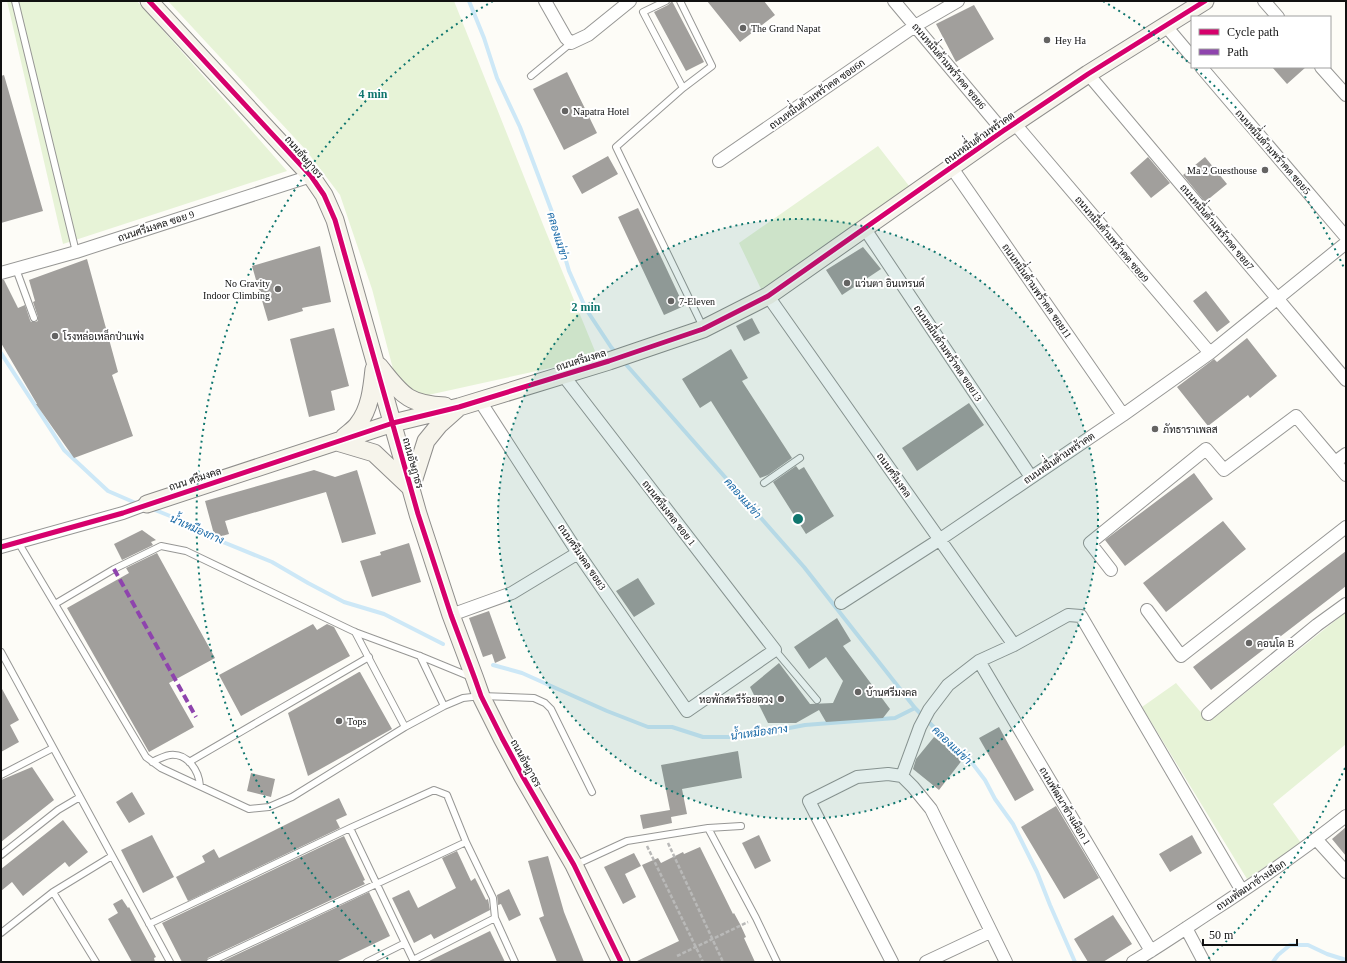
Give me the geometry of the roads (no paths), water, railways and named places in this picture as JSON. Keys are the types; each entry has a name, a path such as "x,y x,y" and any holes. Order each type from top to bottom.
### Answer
{"street":[{"name":"ถนนอัษฎาธร","path":"149,1 311,176 324,196 335,220 418,514 451,615 474,679 481,696 523,777 574,865 621,962"},
{"path":"545,1 566,38 571,43 588,35 630,1"},
{"name":"ถนนหมื่่นด้ามพร้าคต ซอย6","path":"894,1 915,26 1009,127"},
{"name":"ถนนหมื่่นด้ามพร้าคต ซอย6ก","path":"719,161 915,26 958,1"},
{"name":"ถนนหมื่่นด้ามพร้าคต","path":"768,296 1009,127 1088,74 1205,1"},
{"path":"1264,1 1277,16"},
{"path":"1165,25 1191,56"},
{"name":"ถนนหมื่่นด้ามพร้าคต ซอย5","path":"1202,68 1346,237"},
{"path":"1322,68 1346,95"},
{"name":"ถนนหมื่่นด้ามพร้าคต ซอย7","path":"1088,74 1346,380"},
{"name":"ถนนหมื่่นด้ามพร้าคต ซอย9","path":"1009,127 1210,353"},
{"name":"ถนนหมื่่นด้ามพร้าคต ซอย11","path":"952,168 1123,415"},
{"name":"ถนนศรีมงคล ซอย 9","path":"1,273 76,252 311,176"},
{"name":"ถนนหมื่่นด้ามพร้าคต ซอย13","path":"865,229 1031,477"},
{"name":"ถนนหมื่่นด้ามพร้าคต","path":"841,603 940,540 1123,415 1210,353 1346,243"},
{"name":"ถนนศรีมงคล","path":"393,423 480,401 609,361 703,329 768,296 1014,645"},
{"path":"374,360 398,389 407,397 418,403 459,407"},
{"path":"337,442 358,426 366,412 372,387 374,360"},
{"name":"ถนนศรีมงคล ซอย 1","path":"563,375 775,650"},
{"name":"ถนนศรีมงคล ซอย3","path":"480,401 578,553 687,711 775,650"},
{"path":"337,442 374,453 411,488 426,441 439,425 459,407"},
{"path":"1111,570 1090,543 1206,449 1224,470 1296,416 1346,475"},
{"name":"ถนน ศรีมงคล","path":"1,547 123,513 393,423"},
{"path":"1336,462 1346,454"},
{"path":"1148,610 1181,656 1346,527"},
{"path":"451,615 512,593 578,553"},
{"path":"1208,714 1317,625 1346,604"},
{"path":"902,776 920,727 929,710 948,685 979,661 1014,645 1068,615 1081,616 1242,891"},
{"name":"ถนนพัฒนาช้างเผือก 1","path":"979,661 1151,951"},
{"path":"892,962 809,801 857,777 888,774 902,776 914,787 931,809 1006,962"},
{"name":"ถนนพัฒนาช้างเผือก","path":"1133,962 1242,891 1346,816"},
{"path":"1316,839 1346,872"},
{"path":"1186,928 1204,962"},
{"path":"926,962 990,932"}],"lane":[{"path":"15,1 76,252"},
{"path":"666,1 643,12 683,88"},
{"path":"680,1 712,66 683,88 616,146 703,329"},
{"path":"531,76 571,43"},
{"path":"16,269 34,318"},
{"path":"764,483 800,458"},
{"path":"18,542 146,757 161,768 249,809 269,807 292,796 405,727 444,706 463,698 481,696 534,698 545,703 551,709 592,792"},
{"path":"55,604 114,569 161,546 186,551 355,632 420,656 474,679"},
{"path":"355,632 405,727"},
{"path":"775,650 817,700"},
{"path":"1,652 170,962"},
{"path":"420,656 444,706"},
{"path":"189,762 369,657"},
{"path":"1,775 53,748"},
{"path":"152,762 170,755 177,756 189,762 198,772 200,786"},
{"path":"149,924 350,828 434,790 446,795 466,842 493,898 495,918 515,962"},
{"path":"1,855 58,810 80,797"},
{"path":"574,865 627,841 708,828 741,826"},
{"path":"350,828 413,961 495,918"},
{"path":"708,828 756,918 777,962"},
{"path":"210,962 466,842"},
{"path":"1,933 53,892 112,856"},
{"path":"53,892 96,962"},
{"path":"367,962 405,943"}],"waterway":[{"name":"คลองแม่ข่า","path":"469,1 484,38 497,78 520,127 552,212 569,271 586,309 616,353"},
{"name":"น้ำเหมืองกาง","path":"1,353 64,450 108,491 138,504"},
{"name":"คลองแม่ข่า","path":"623,361 804,567 915,708 955,749 969,759 985,780 995,799 1013,824 1037,872 1075,962"},
{"name":"น้ำเหมืองกาง","path":"150,508 170,516 218,540 272,562 344,602 384,614 443,644"},
{"name":"น้ำเหมืองกาง","path":"493,665 522,673 607,711 648,727 672,727 703,737 742,737 805,725 895,718 915,708"},
{"name":"คลองแม่ข่า","path":"1273,962 1278,955 1290,945 1308,945 1327,954 1346,960"}],"place":[{"name":"The Grand Napat","path":"743,28"},
{"name":"Hey Ha","path":"1047,40"},
{"name":"Napatra Hotel","path":"565,111"},
{"name":"Ma 2 Guesthouse","path":"1265,170"},
{"name":"แว่นตา อินเทรนด์","path":"847,283"},
{"name":"No Gravity Indoor Climbing","path":"278,289"},
{"name":"7-Eleven","path":"671,301"},
{"name":"โรงหล่อเหล็กป่าแพ่ง","path":"55,336"},
{"name":"ภัทธาราเพลส","path":"1155,429"},
{"name":"คอนโด B","path":"1249,643"},
{"name":"บ้านศรีมงคล","path":"858,692"},
{"name":"หอพักสตรีร้อยดวง","path":"781,699"},
{"name":"Tops","path":"339,721"}]}
